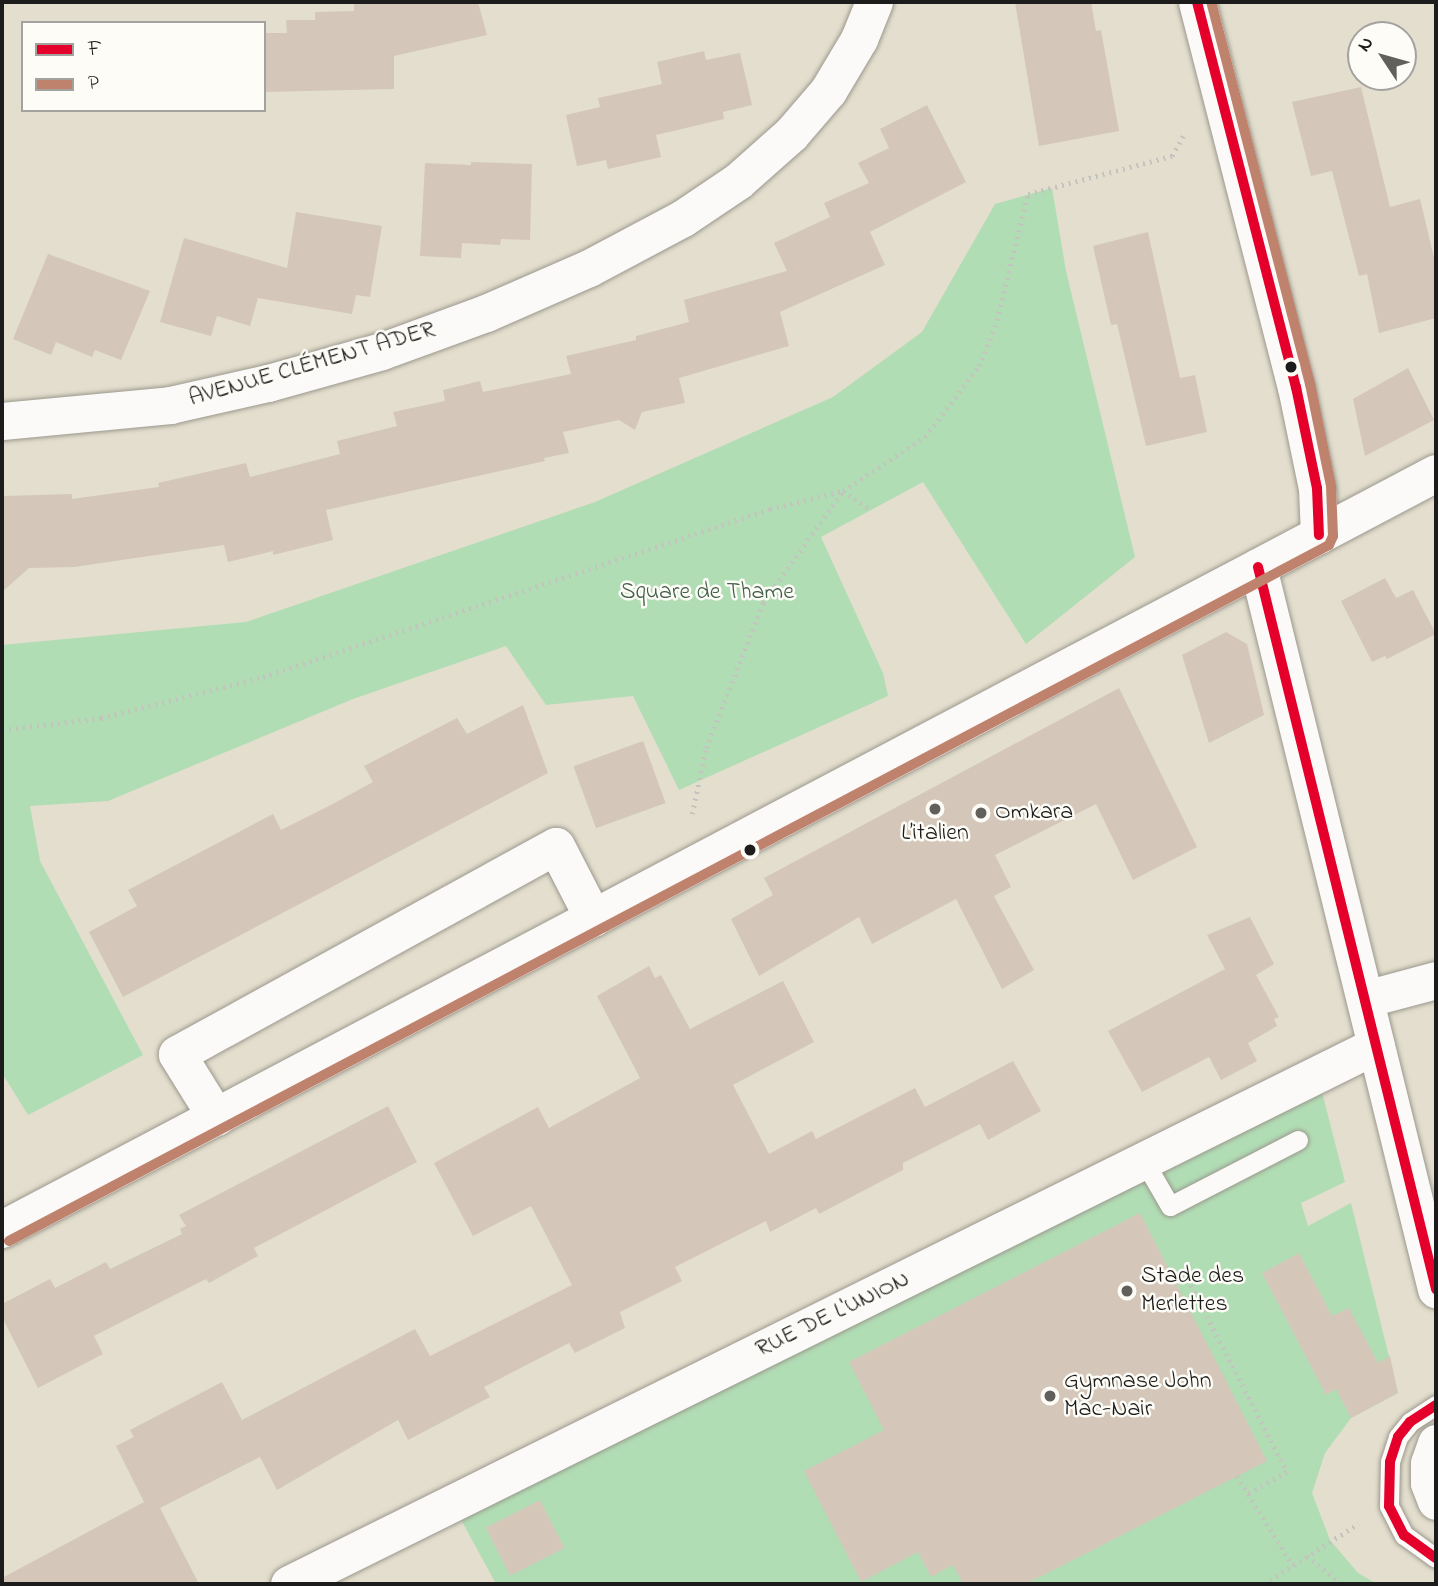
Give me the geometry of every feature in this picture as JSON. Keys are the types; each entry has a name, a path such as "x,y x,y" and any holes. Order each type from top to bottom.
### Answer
{"street":[{"name":"AVENUE CLÉMENT ADER","path":"2,421 170,405 268,383 383,351 486,313 589,268 683,218 738,181 791,134 828,91 859,39 874,2"},
{"path":"1197,2 1296,387 1317,488 1319,535"},
{"path":"2,1229 1436,473"},
{"path":"1258,567 1436,1289"},
{"path":"216,1117 177,1054 556,846 593,918"},
{"path":"1365,999 1436,979"},
{"name":"RUE DE L'UNION","path":"289,1584 1376,1045"},
{"path":"1436,1443 1429,1463 1429,1483 1436,1501"}],"lane":[{"path":"1144,1161 1170,1206 1298,1140"},
{"path":"1436,1405 1410,1422 1398,1437 1390,1462 1390,1506 1404,1535 1436,1558"}],"path":[{"path":"692,816 706,748 763,603 843,492 925,437 979,366 995,327 1028,194 1172,156 1184,137"},
{"path":"2,730 102,718 263,677 770,509 843,492 871,510"},
{"path":"1191,1285 1287,1472 1248,1494"},
{"path":"1237,1476 1293,1566"},
{"path":"1264,1584 1390,1506"},
{"path":"1307,1556 1342,1584"}],"green space":[{"name":"Square de Thame","path":"1052,188 1066,271 1135,557 1026,644 923,482 821,537 883,673 888,696 679,790 633,696 546,705 506,646 353,699 108,801 30,806 40,861 143,1055 28,1115 2,1073 2,645 246,622 595,502 833,397 922,332 995,204"},
{"name":"Stade des Merlettes","path":"1322,1092 1345,1182 1301,1203 1308,1226 1351,1203 1398,1393 1351,1418 1325,1453 1312,1493 1330,1540 1358,1573 1377,1584 496,1584 452,1503 1144,1161 1163,1173"}],"building":[{"path":"354,2 478,2 487,35 394,56 394,89 266,92 266,33 287,33 286,20 315,20 315,12 354,11"},
{"path":"1015,2 1091,2 1096,31 1101,30 1119,131 1039,146"},
{"path":"704,51 706,60 740,53 752,105 723,112 724,119 656,135 661,157 608,169 606,160 577,166 566,115 600,107 598,98 662,84 657,62"},
{"path":"1347,90 1362,91 1390,207 1420,199 1436,266 1436,318 1379,333 1367,274 1359,276 1332,171 1311,176 1292,102"},
{"path":"927,105 966,182 870,232 885,265 780,312 789,346 679,378 685,403 642,412 635,430 619,420 563,432 569,453 544,458 545,461 326,510 333,540 273,555 273,551 228,562 224,545 74,567 29,568 2,592 2,496 72,494 72,499 159,487 158,483 246,463 250,477 340,454 337,441 397,426 393,412 445,401 443,390 480,381 483,392 571,374 566,356 636,340 636,336 689,322 684,300 787,271 774,243 830,217 824,203 869,183 858,163 889,148 880,129"},
{"path":"471,162 532,164 530,240 501,239 500,245 462,243 461,258 420,256 425,163 471,165"},
{"path":"296,212 382,226 370,297 356,295 352,314 258,298 250,326 217,316 211,336 160,322 184,238 287,268"},
{"path":"1148,232 1180,378 1195,375 1207,432 1146,446 1117,324 1111,325 1093,246"},
{"path":"48,254 150,291 121,360 95,350 92,357 56,342 51,355 13,339"},
{"path":"1408,368 1434,420 1365,456 1353,399"},
{"path":"1385,578 1396,598 1413,590 1436,634 1387,659 1385,656 1372,662 1341,601"},
{"path":"1226,632 1247,644 1264,715 1209,743 1182,655"},
{"path":"1119,688 1197,847 1133,880 1096,804 995,855 1011,887 994,896 1034,970 1002,989 956,899 872,944 859,917 759,976 731,919 773,895 764,878"},
{"path":"523,705 548,773 123,997 89,932 137,906 128,890 273,814 281,830 329,806 373,782 364,766 457,718 467,734"},
{"path":"643,741 666,803 596,828 573,766"},
{"path":"1250,917 1274,964 1256,975 1279,1017 1274,1019 1277,1026 1248,1043 1257,1061 1221,1080 1209,1057 1142,1092 1108,1031 1225,969 1207,935"},
{"path":"649,966 655,978 661,975 690,1029 783,981 814,1042 733,1085 769,1154 812,1131 816,1139 915,1088 925,1107 1013,1061 1041,1111 988,1140 980,1124 903,1163 903,1170 819,1214 816,1208 770,1232 766,1221 675,1267 682,1281 620,1312 625,1328 575,1353 569,1343 484,1387 490,1397 408,1440 398,1420 277,1490 260,1457 160,1508 199,1584 2,1584 2,1578 144,1502 116,1446 134,1437 130,1430 222,1382 242,1420 415,1329 430,1356 572,1285 531,1206 473,1236 434,1163 538,1107 549,1128 640,1078 597,996"},
{"path":"388,1106 417,1162 254,1248 258,1256 209,1283 206,1279 94,1336 103,1354 38,1388 2,1317 2,1304 50,1279 55,1288 106,1262 110,1269 182,1234 180,1229 186,1226 179,1215"},
{"name":"Gymnase John Mac-Nair","path":"1140,1213 1267,1461 1026,1584 963,1584 953,1565 931,1577 918,1552 861,1582 804,1471 884,1430 849,1362"},
{"path":"1299,1253 1332,1316 1349,1308 1378,1363 1390,1356 1398,1393 1351,1418 1336,1389 1326,1395 1262,1273"},
{"path":"540,1500 565,1548 510,1576 486,1528"}],"transit line":[{"name":"F","path":"1197,2 1296,387 1317,488 1319,535"},
{"name":"P","path":"9,1241 1329,545 1333,536 1331,486 1310,384 1211,2"},
{"name":"F","path":"1258,567 1436,1289"},
{"name":"F","path":"1436,1405 1410,1422 1398,1437 1390,1462 1389,1506 1404,1535 1436,1558"}],"place":[{"name":"L’italien","path":"935,809"},
{"name":"Omkara","path":"981,813"},
{"name":"Stade des Merlettes","path":"1127,1291"},
{"name":"Gymnase John Mac-Nair","path":"1050,1396"}]}
